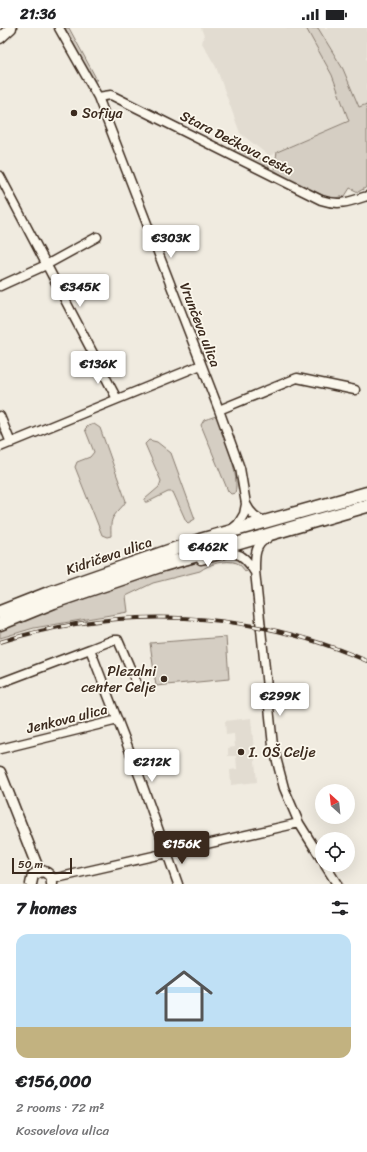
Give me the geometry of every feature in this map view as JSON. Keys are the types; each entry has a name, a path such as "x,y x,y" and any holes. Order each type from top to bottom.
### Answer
{"main road":[{"name":"Kidričeva ulica","path":"0,612 121,567 218,535 367,493"},
{"name":"Kidričeva ulica","path":"0,624 54,602 163,565 367,506"}],"street":[{"path":"0,38 11,28"},
{"name":"Vrunčeva ulica","path":"59,28 98,97 219,410 240,468 246,504"},
{"name":"Stara Dečkova cesta","path":"98,97 111,95 321,200 333,203 348,202 367,196"},
{"path":"0,176 117,399"},
{"path":"0,286 46,265 97,237"},
{"path":"0,447 201,365"},
{"path":"219,410 297,378 355,390"},
{"path":"0,416 11,443"},
{"path":"246,504 252,514 267,522"},
{"path":"218,535 227,532 238,524 244,514 246,504"},
{"path":"301,525 265,538 261,541 256,553 255,571 273,746 284,788 299,823 315,849"},
{"path":"163,565 180,564 235,552 246,558 255,571"},
{"path":"0,683 113,640 118,640 137,684"},
{"path":"90,649 118,720 178,884"},
{"name":"Jenkova ulica","path":"0,749 118,720"},
{"path":"0,772 39,871"},
{"path":"31,884 33,875 39,871 48,874 52,882 167,853 299,823"},
{"path":"329,872 337,884"}],"shaded area":[{"path":"65,28 69,28 97,80 93,80"},
{"path":"201,28 367,28 367,104 359,107 349,121 269,156 240,133 216,67 202,43 204,36"},
{"path":"306,28 318,28 343,69 359,107 367,104 367,187 358,192 350,188 345,196 332,199 295,183 274,170 277,152 349,121 332,75"},
{"path":"235,149 241,150 267,162 269,164 269,168 267,169 237,154 234,152"},
{"path":"216,416 225,436 234,467 236,486 235,493 231,494 228,491 201,425 204,420"},
{"path":"94,424 100,428 126,501 115,514 111,525 111,536 107,537 102,535 75,467 77,462 90,457 94,452 85,429"},
{"path":"149,440 157,442 171,453 195,519 188,523 173,492 168,492 145,502 145,499 159,487 161,481 145,444"},
{"path":"225,555 241,558 249,568 246,572 237,563 218,563 208,566 200,571 153,583 126,596 128,612 34,628 0,638 0,629 123,583"},
{"path":"226,637 229,679 156,686 150,643"},
{"name":"I. OŠ Celje","path":"251,718 257,782 231,785 230,770 237,769 236,756 228,756 228,748 235,747 234,734 226,735 225,721"}],"railway":[{"path":"0,642 46,630 92,622 139,618 185,618 232,623 278,631 323,644 367,661"}],"place":[{"name":"Sofiya","path":"74,113"},
{"name":"Plezalni center Celje","path":"164,679"},
{"name":"I. OŠ Celje","path":"241,752"}]}
